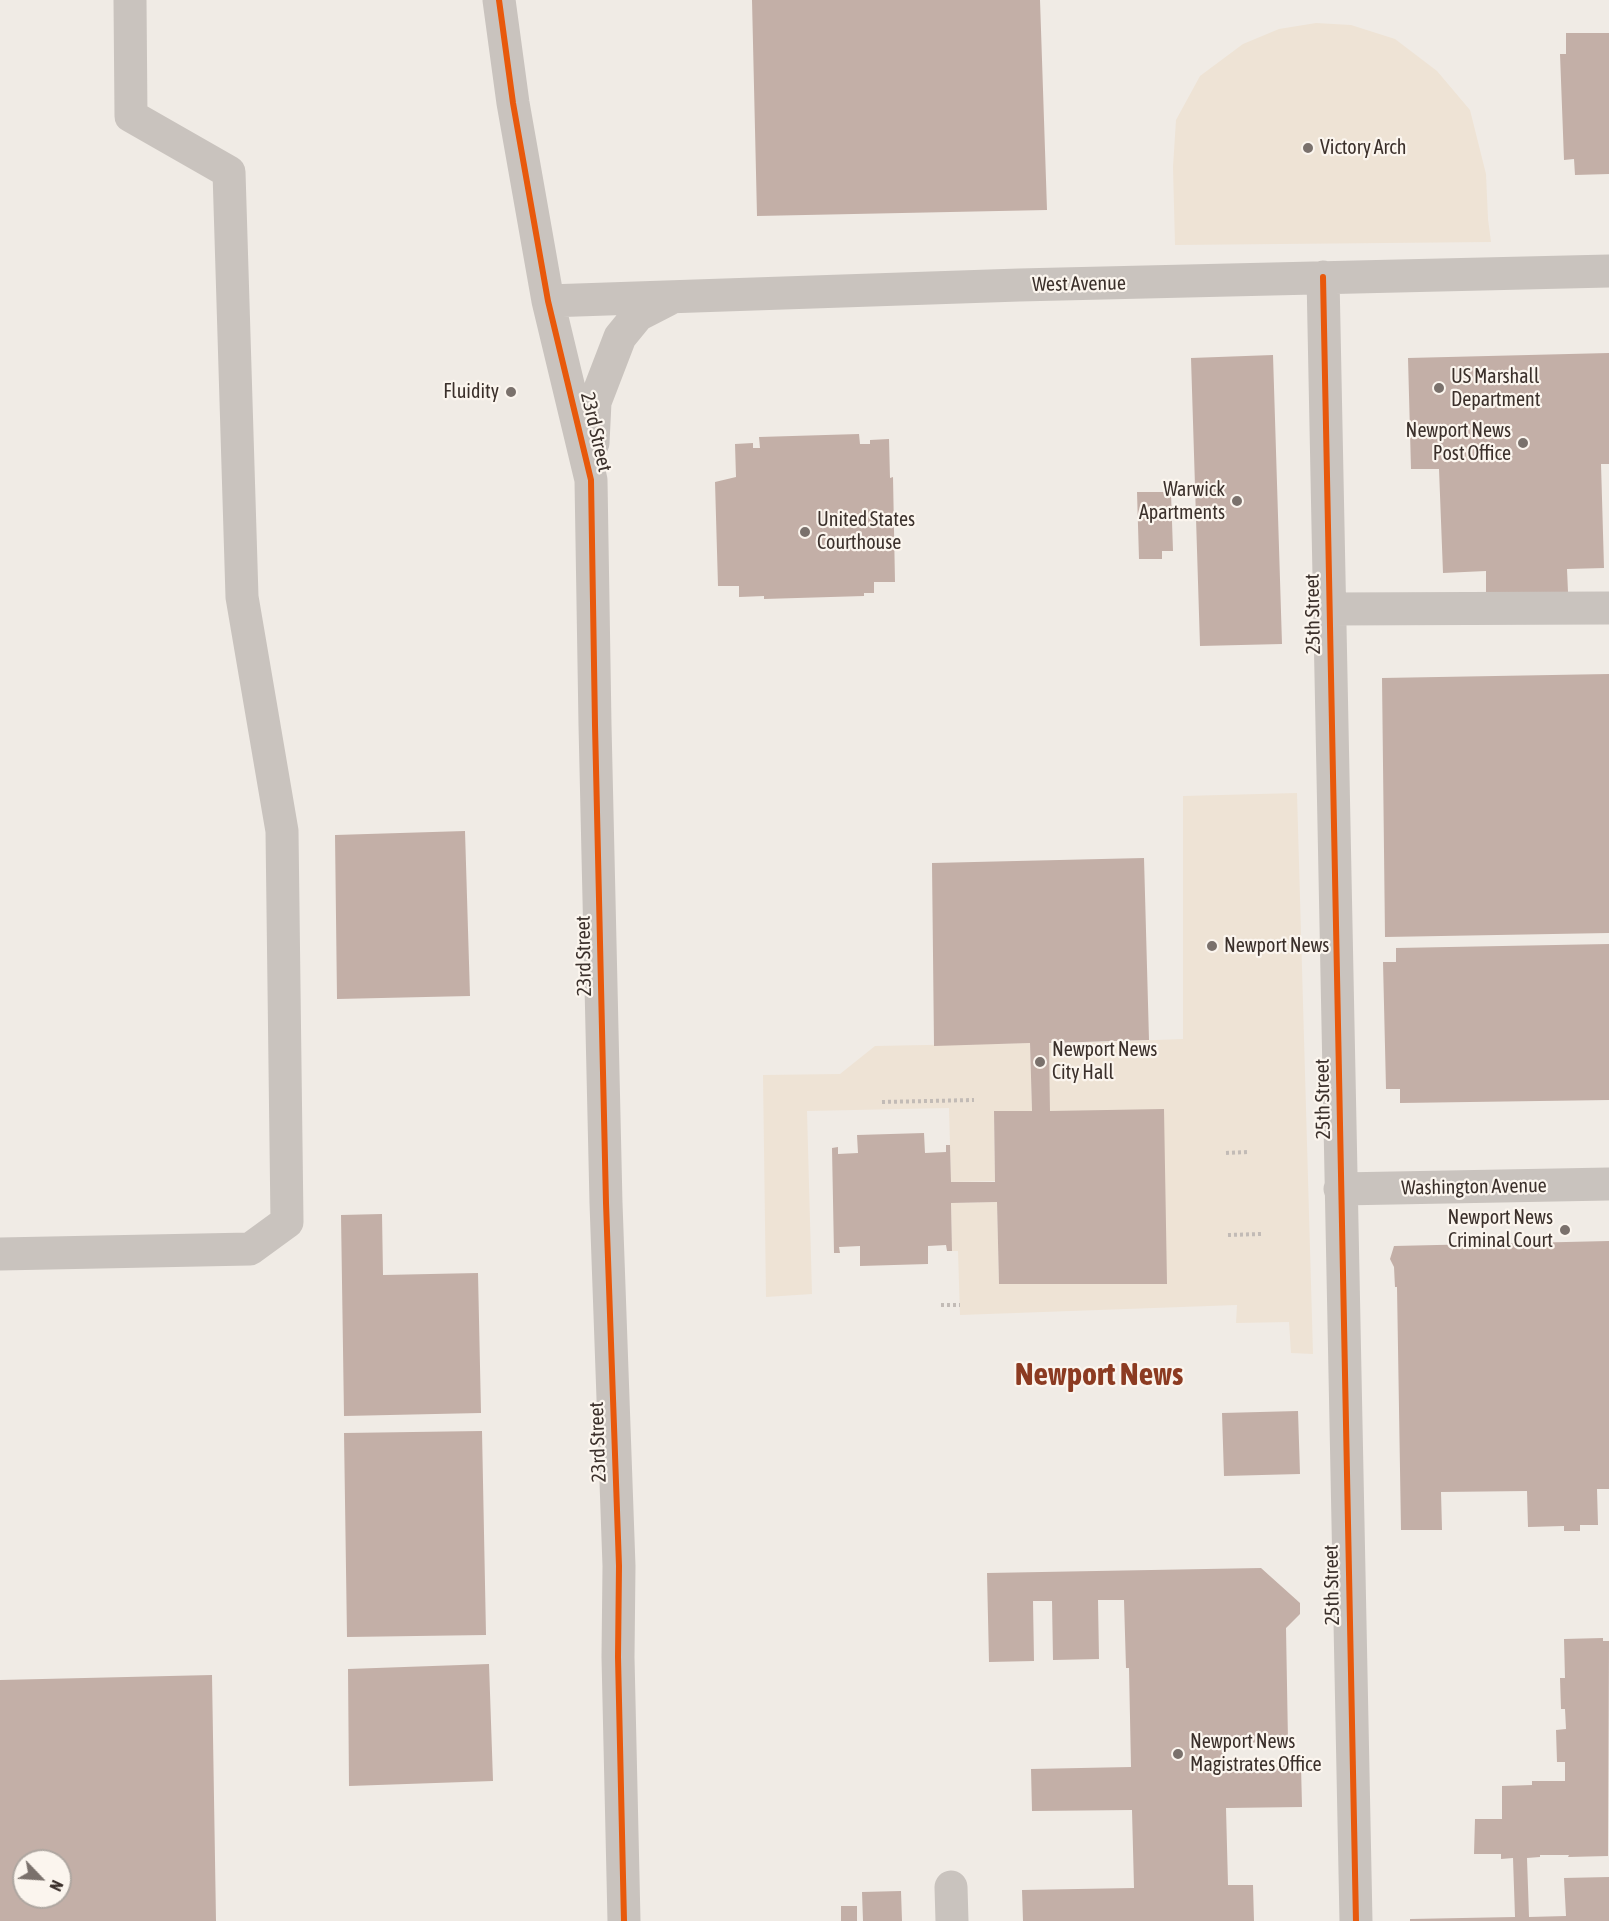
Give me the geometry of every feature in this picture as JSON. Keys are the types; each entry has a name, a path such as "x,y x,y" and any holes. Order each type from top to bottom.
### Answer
{"street":[{"path":"0,1254 250,1249 287,1222 282,831 242,597 229,172 131,116 130,0"},
{"name":"23rd Street","path":"499,0 513,103 548,301 591,480 606,1179 619,1566 618,1657 624,1921"},
{"name":"West Avenue","path":"548,301 1323,277 1609,271"},
{"name":"25th Street","path":"1323,277 1356,1921"},
{"path":"591,480 595,402 620,337 638,315 673,297"},
{"path":"1329,609 1609,608"},
{"name":"Washington Avenue","path":"1340,1189 1609,1184"},
{"path":"951,1887 952,1921"}],"path":[{"path":"882,1102 974,1100"},
{"path":"1226,1153 1247,1152"},
{"path":"1228,1234 1262,1234"},
{"path":"941,1305 960,1305"}],"shaded area":[{"path":"1316,23 1351,25 1395,39 1437,71 1470,110 1486,174 1491,242 1175,245 1173,167 1176,120 1200,76 1243,44 1279,29"},
{"path":"1297,793 1313,1354 1291,1353 1289,1322 1236,1323 1237,1305 960,1315 958,1251 952,1251 951,1203 997,1202 999,1284 1167,1284 1050,1111 1048,1044 1183,1039 1183,796"},
{"path":"1030,1043 1032,1111 994,1112 995,1181 951,1182 949,1108 807,1111 812,1294 766,1297 763,1075 840,1074 875,1046"}],"building":[{"path":"752,0 1040,0 1047,210 757,216"},
{"path":"1566,33 1609,33 1609,174 1575,175 1574,159 1564,160 1560,54 1566,54"},
{"path":"1609,353 1609,464 1601,464 1604,568 1567,569 1568,592 1486,594 1486,571 1443,573 1439,469 1411,469 1408,358"},
{"name":"Warwick Apartments","path":"1273,355 1282,644 1200,646 1191,358"},
{"name":"United States Courthouse","path":"859,434 860,444 870,444 870,440 889,439 890,478 893,477 895,582 874,582 874,593 864,593 864,596 764,599 764,596 739,597 739,586 718,586 715,482 736,477 735,444 753,443 753,448 760,448 759,437"},
{"path":"1137,492 1171,492 1173,551 1162,551 1162,559 1139,559"},
{"path":"1609,674 1609,933 1385,937 1382,678"},
{"path":"465,831 470,996 337,999 335,835"},
{"name":"Newport News City Hall","path":"1144,858 1149,1040 1049,1043 1050,1111 1164,1109 1167,1284 999,1284 997,1202 951,1203 952,1251 947,1251 946,1245 928,1246 928,1264 860,1266 860,1246 839,1247 840,1253 834,1253 832,1148 838,1147 838,1154 858,1153 857,1135 924,1133 925,1153 946,1152 946,1145 950,1145 951,1182 995,1182 994,1111 1032,1111 1030,1043 934,1046 932,863"},
{"path":"1609,944 1609,1100 1400,1103 1400,1089 1386,1089 1383,962 1396,962 1396,948"},
{"path":"382,1214 383,1275 478,1273 481,1413 344,1416 341,1215"},
{"path":"1609,1241 1609,1489 1597,1489 1598,1525 1580,1525 1580,1531 1564,1531 1564,1526 1528,1527 1527,1491 1441,1492 1442,1530 1401,1530 1397,1287 1395,1287 1394,1267 1390,1259 1394,1246"},
{"path":"1298,1411 1300,1474 1224,1476 1222,1413"},
{"path":"482,1431 486,1635 347,1637 344,1433"},
{"name":"Newport News Magistrates Office","path":"1261,1568 1300,1603 1300,1614 1286,1628 1288,1742 1224,1743 1225,1766 1301,1765 1302,1807 1226,1808 1228,1885 1253,1885 1254,1921 1023,1921 1022,1890 1134,1888 1132,1810 1032,1811 1031,1769 1131,1767 1129,1668 1126,1668 1124,1600 1098,1600 1099,1659 1053,1660 1052,1601 1033,1601 1034,1661 989,1662 987,1573"},
{"path":"1603,1638 1603,1641 1609,1641 1608,1856 1540,1855 1540,1857 1527,1858 1529,1917 1566,1916 1564,1878 1609,1877 1609,1921 1410,1921 1410,1919 1515,1917 1513,1858 1501,1859 1501,1854 1474,1854 1475,1819 1502,1819 1502,1786 1532,1785 1532,1781 1565,1781 1565,1762 1557,1762 1556,1730 1566,1729 1565,1709 1561,1709 1560,1678 1565,1678 1564,1639"},
{"path":"489,1664 493,1781 349,1786 348,1669"},
{"path":"212,1675 216,1921 0,1921 0,1680"},
{"path":"901,1891 902,1921 863,1921 862,1892"},
{"path":"841,1906 857,1906 857,1921 841,1921"}],"cycle path":[{"path":"499,0 513,103 548,301 591,480 606,1203 619,1566 618,1657 624,1921"},
{"path":"1323,277 1356,1921"}],"place":[{"name":"Victory Arch","path":"1308,148"},
{"name":"US Marshall Department","path":"1439,388"},
{"name":"Fluidity","path":"511,392"},
{"name":"Newport News Post Office","path":"1523,443"},
{"name":"Warwick Apartments","path":"1237,501"},
{"name":"United States Courthouse","path":"805,532"},
{"name":"Newport News","path":"1212,946"},
{"name":"Newport News City Hall","path":"1040,1062"},
{"name":"Newport News Criminal Court","path":"1565,1230"},
{"name":"Newport News Magistrates Office","path":"1178,1754"}],"district":[{"name":"Newport News","path":"1099,1375"}]}
